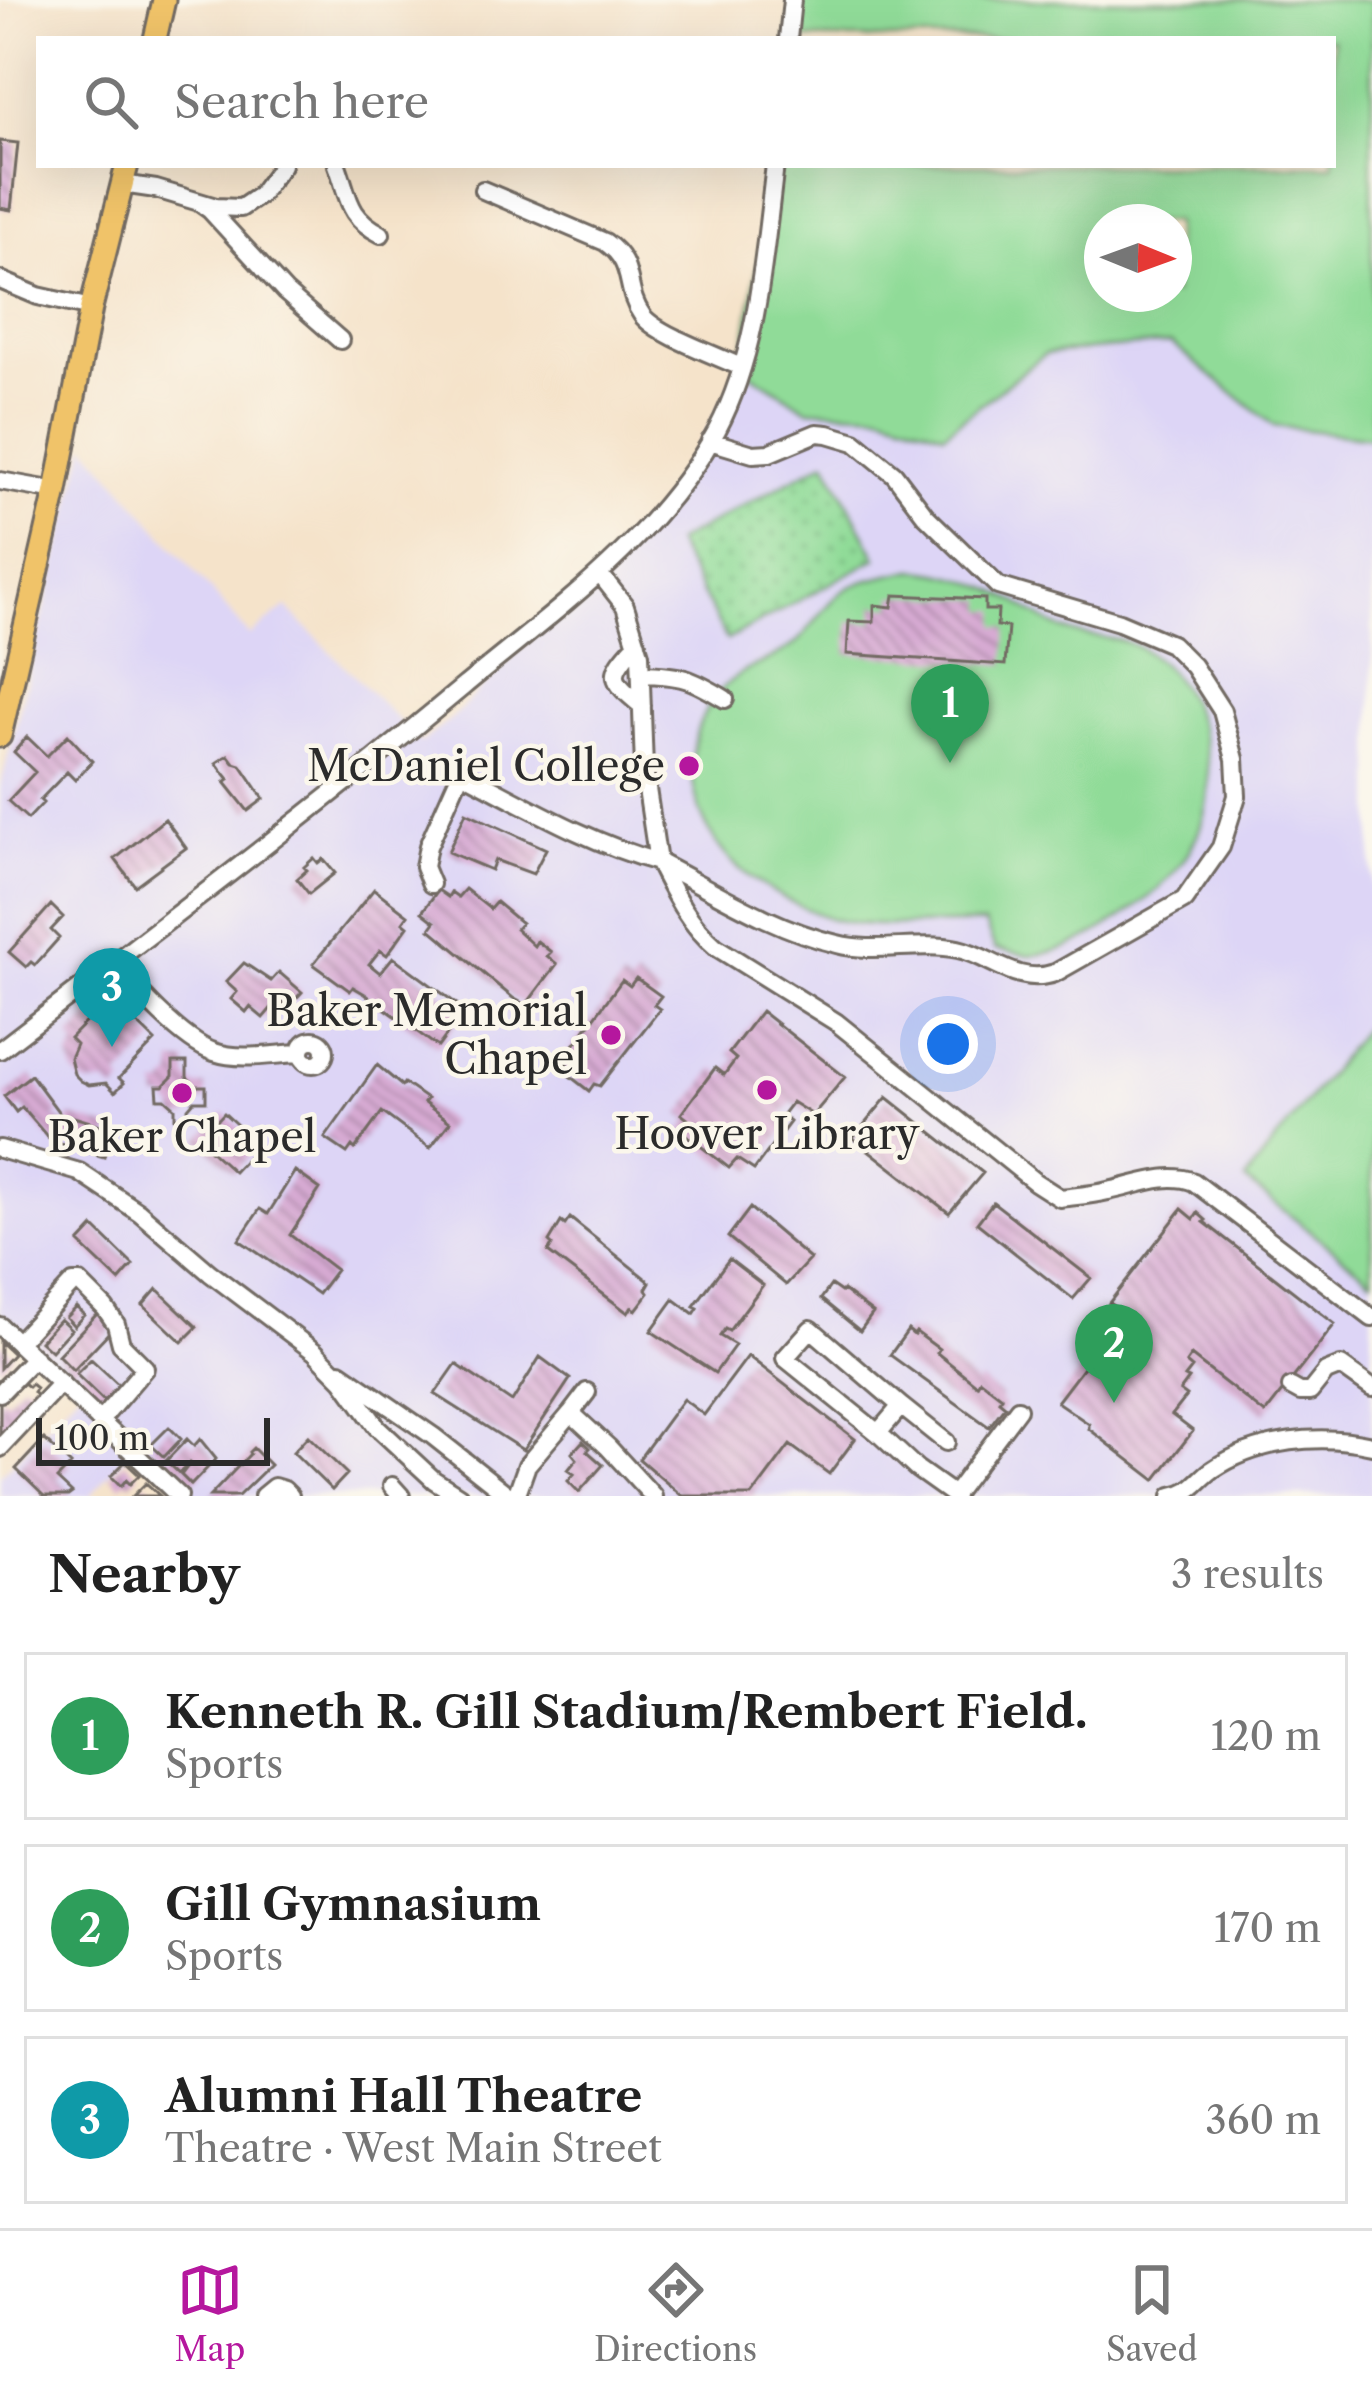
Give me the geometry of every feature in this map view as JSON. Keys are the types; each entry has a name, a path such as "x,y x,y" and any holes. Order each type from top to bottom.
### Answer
{"main road":[{"path":"156,36 164,0"},
{"path":"0,736 56,490 91,308 125,175"}],"street":[{"path":"788,36 792,0"},
{"path":"125,175 200,203 242,208 260,195 280,168"},
{"path":"338,168 355,214 381,234"},
{"path":"0,1050 398,741 601,574 670,499 710,441 741,367 763,259 775,168"},
{"path":"483,190 617,250 637,305 649,322 741,367"},
{"path":"200,203 285,292 340,340"},
{"path":"0,280 38,296 91,308"},
{"path":"431,884 424,867 428,846 461,772 625,853 658,862 773,922 840,945 960,949 998,968 1042,977 1184,900 1221,847 1238,796 1235,759 1222,711 1193,666 1171,644 1119,622 998,586 925,515 894,474 854,442 817,433 770,453 753,454 710,441"},
{"path":"0,481 56,490"},
{"path":"601,574 625,606 638,644 644,769 658,862 699,933 836,1022 1060,1198 1184,1178 1372,1318"},
{"path":"638,644 615,673 617,686 641,706"},
{"path":"640,674 676,674 725,699"},
{"path":"113,963 203,1047 231,1055 301,1053"},
{"path":"0,1149 98,1182 329,1366 512,1496 526,1465 587,1392"},
{"path":"18,1342 73,1283 80,1283 105,1308 121,1344 145,1369 100,1421"},
{"path":"0,1326 178,1496"},
{"path":"946,1442 811,1329 785,1358 954,1496 1018,1408"},
{"path":"0,1393 34,1358"},
{"path":"329,1366 377,1427 434,1480 459,1496"},
{"path":"1291,1387 1310,1392 1326,1372 1341,1366 1372,1388"},
{"path":"0,1448 61,1383"},
{"path":"878,1433 901,1406"},
{"path":"571,1413 653,1496"},
{"path":"1172,1496 1191,1490 1214,1469 1279,1444 1323,1438 1372,1445"},
{"path":"263,1496 274,1487 290,1496"}],"shaded area":[{"name":"McDaniel College","path":"1372,0 1372,1496 195,1496 148,1449 122,1460 90,1496 0,1496 0,1476 80,1390 0,1312 0,788 86,445 250,636 286,607 421,743 454,716 670,499 741,367 763,259 1084,206 1084,312 1192,312 1192,204 1097,204 1336,168 1336,36"}],"green space":[{"path":"793,0 1372,0 1372,438 1274,426 1171,343 1045,354 944,433 881,413 807,409 741,367 774,168 1336,168 1336,36 788,36"},
{"path":"826,461 877,558 727,640 675,543"},
{"path":"913,570 966,580 1064,630 1139,648 1170,673 1196,714 1208,770 1207,798 1190,849 1175,871 1134,909 1072,945 1023,954 995,949 985,924 884,925 829,918 785,899 742,871 721,849 700,811 694,790 694,747 708,707 722,689 794,645 850,587"},
{"path":"1372,1018 1372,1280 1245,1180"}],"building":[{"path":"0,141 18,143 11,210 0,208"},
{"path":"894,595 985,599 985,610 998,610 997,626 1008,627 1005,665 847,654 849,621 874,622 874,605 892,607"},
{"path":"68,735 92,761 75,780 67,772 28,819 8,801 35,772 14,752 27,737 47,756"},
{"path":"228,755 241,765 264,799 248,811 216,763"},
{"path":"466,812 546,849 533,874 495,860 491,870 448,852"},
{"path":"165,819 186,848 135,886 115,859"},
{"path":"314,858 318,863 323,859 335,873 309,894 297,879"},
{"path":"374,889 408,915 403,922 408,926 387,955 380,950 369,964 380,973 393,957 465,1010 438,1047 365,994 353,987 350,991 313,964"},
{"path":"465,889 490,909 496,902 521,923 516,929 534,946 537,941 551,952 547,956 557,964 526,1005 430,929 435,922 422,912 438,890 458,897"},
{"path":"51,905 63,917 51,930 59,938 35,965 31,962 26,967 9,952"},
{"path":"244,963 271,981 279,972 302,992 288,1007 279,999 263,1018 250,1007 246,1012 231,999 237,992 226,982"},
{"name":"Baker Memorial Chapel","path":"636,978 661,996 654,1005 660,1009 600,1086 594,1084 589,1091 562,1070 567,1064 563,1060 622,980 630,986"},
{"path":"110,997 155,1041 119,1078 124,1083 115,1092 106,1083 81,1081 70,1058 76,1044 70,1038"},
{"name":"Hoover Library","path":"761,1011 845,1077 813,1115 792,1102 782,1115 790,1122 754,1170 737,1159 729,1168 681,1131 689,1120 681,1114 715,1068 724,1075 736,1059 729,1053"},
{"name":"Baker Chapel","path":"173,1062 187,1062 187,1077 196,1086 206,1086 206,1101 194,1101 188,1117 175,1118 175,1108 158,1099 157,1086 173,1076"},
{"path":"377,1065 427,1099 424,1103 450,1122 430,1148 382,1112 347,1153 325,1138"},
{"path":"31,1075 60,1114 54,1117 68,1125 70,1116 111,1128 104,1157 51,1141 22,1107 16,1112 4,1096"},
{"path":"887,1097 983,1173 949,1213 853,1138"},
{"path":"224,1113 259,1145 234,1172 199,1140"},
{"path":"295,1171 320,1189 290,1235 336,1270 318,1294 239,1240 260,1209 268,1214"},
{"path":"993,1202 1091,1278 1073,1299 977,1223"},
{"path":"750,1208 810,1259 786,1285 728,1237"},
{"path":"1182,1209 1194,1219 1198,1213 1335,1324 1265,1414 1191,1356 1186,1363 1192,1368 1185,1377 1189,1379 1180,1391 1187,1396 1172,1415 1193,1431 1155,1480 1057,1402 1092,1356 1116,1377 1121,1370 1116,1366 1128,1349 1120,1343 1125,1326 1119,1310 1109,1303"},
{"path":"570,1218 650,1282 649,1293 636,1310 632,1307 628,1313 548,1252 561,1222 565,1225"},
{"path":"94,1227 133,1265 119,1281 79,1243"},
{"path":"729,1259 763,1285 729,1331 725,1329 720,1336 735,1345 715,1373 651,1331 674,1299 694,1314 698,1308 694,1306"},
{"path":"831,1285 873,1313 860,1331 821,1299"},
{"path":"157,1289 197,1327 182,1342 143,1305"},
{"path":"76,1307 84,1315 74,1326 66,1317"},
{"path":"98,1313 113,1328 73,1370 58,1355"},
{"path":"60,1319 71,1329 51,1351 40,1341"},
{"path":"908,1330 939,1349 937,1353 977,1385 980,1380 1002,1397 999,1401 1005,1406 989,1427 890,1355"},
{"path":"0,1342 13,1354 0,1368"},
{"path":"748,1356 855,1439 829,1474 790,1445 752,1496 682,1496 639,1459 683,1399 704,1415"},
{"path":"540,1357 570,1379 523,1450 435,1394 456,1364 512,1402"},
{"path":"91,1359 119,1385 104,1401 76,1374"},
{"path":"23,1383 36,1388 37,1397 0,1439 0,1400 6,1401"},
{"path":"169,1427 181,1439 164,1457 151,1445"},
{"path":"308,1436 347,1474 332,1490 293,1452"},
{"path":"44,1439 71,1465 57,1479 72,1493 68,1496 44,1496 16,1469"},
{"path":"187,1439 194,1446 200,1439 216,1459 191,1485 181,1475 191,1462 179,1473 166,1461"},
{"path":"583,1441 603,1465 579,1492 568,1481 574,1474 568,1470 577,1459 572,1453"},
{"path":"253,1448 270,1465 238,1496 210,1496 250,1454"},
{"path":"125,1462 139,1475 121,1486 111,1476"},
{"path":"146,1483 160,1496 133,1496"}],"place":[{"name":"Kenneth R. Gill Stadium/Rembert Field.","path":"950,763"},
{"name":"McDaniel College","path":"689,766"},
{"name":"Baker Memorial Chapel","path":"611,1035"},
{"name":"Alumni Hall Theatre","path":"112,1047"},
{"name":"Hoover Library","path":"767,1090"},
{"name":"Baker Chapel","path":"182,1093"},
{"name":"Gill Gymnasium","path":"1114,1403"}]}
